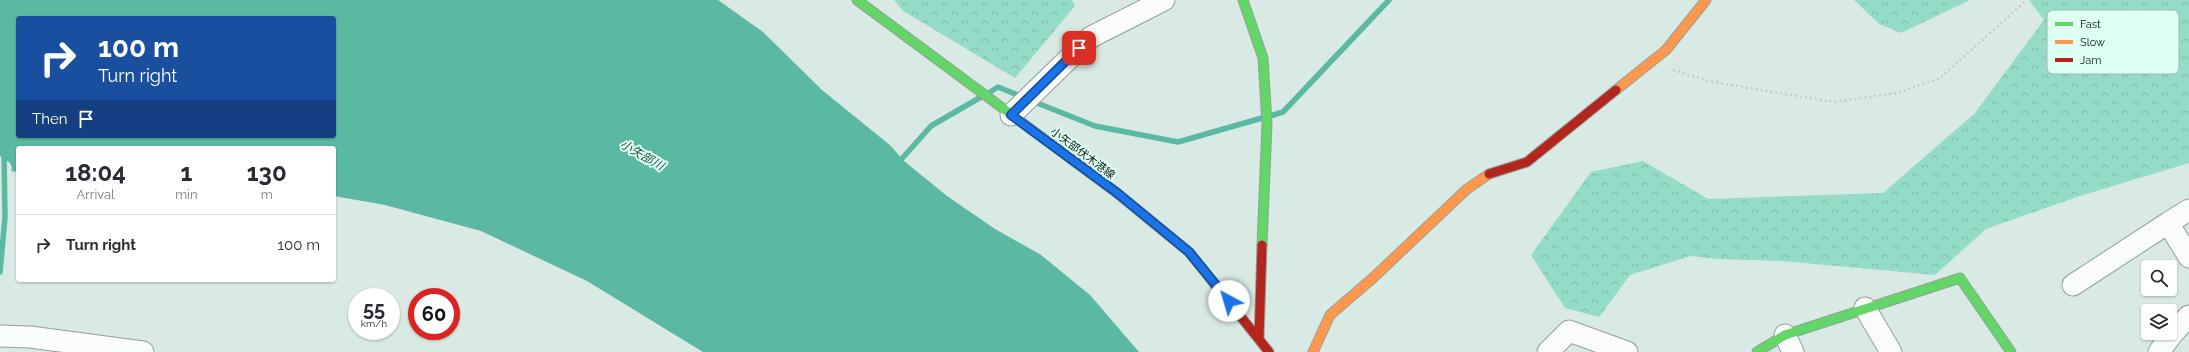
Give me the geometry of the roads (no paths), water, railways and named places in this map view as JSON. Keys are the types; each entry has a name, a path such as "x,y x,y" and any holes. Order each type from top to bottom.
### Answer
{"street":[{"name":"小矢部伏木港線","path":"857,0 1116,192 1189,252 1259,338 1268,352"},
{"path":"1011,115 1091,37 1164,0"},
{"path":"1243,0 1263,58 1267,124 1259,338"},
{"path":"1313,352 1330,314 1374,277 1467,189 1493,172 1528,162 1651,64 1666,50 1706,0"},
{"path":"2073,285 2189,210"},
{"path":"2168,223 2189,257"},
{"path":"1757,352 1789,343 1866,308 1960,278 2011,352"},
{"path":"1866,308 1891,352"},
{"path":"2159,352 2173,333 2189,316"},
{"path":"1548,352 1569,331 1616,350"},
{"path":"0,336 30,336 143,352"}],"water":[{"name":"小矢部川","path":"0,0 718,0 763,32 822,90 891,146 904,161 947,196 995,229 1041,255 1090,295 1139,352 703,352 587,281 481,231 385,205 336,196 336,146 16,146 16,172 11,171 12,168 10,163 0,156"}],"waterway":[{"path":"1270,116 1283,112 1389,0"},
{"path":"990,92 998,87 1023,97"},
{"path":"898,163 931,126 981,97"},
{"path":"1032,101 1095,126 1178,142 1262,118"},
{"path":"0,272 5,217 4,153"}]}
